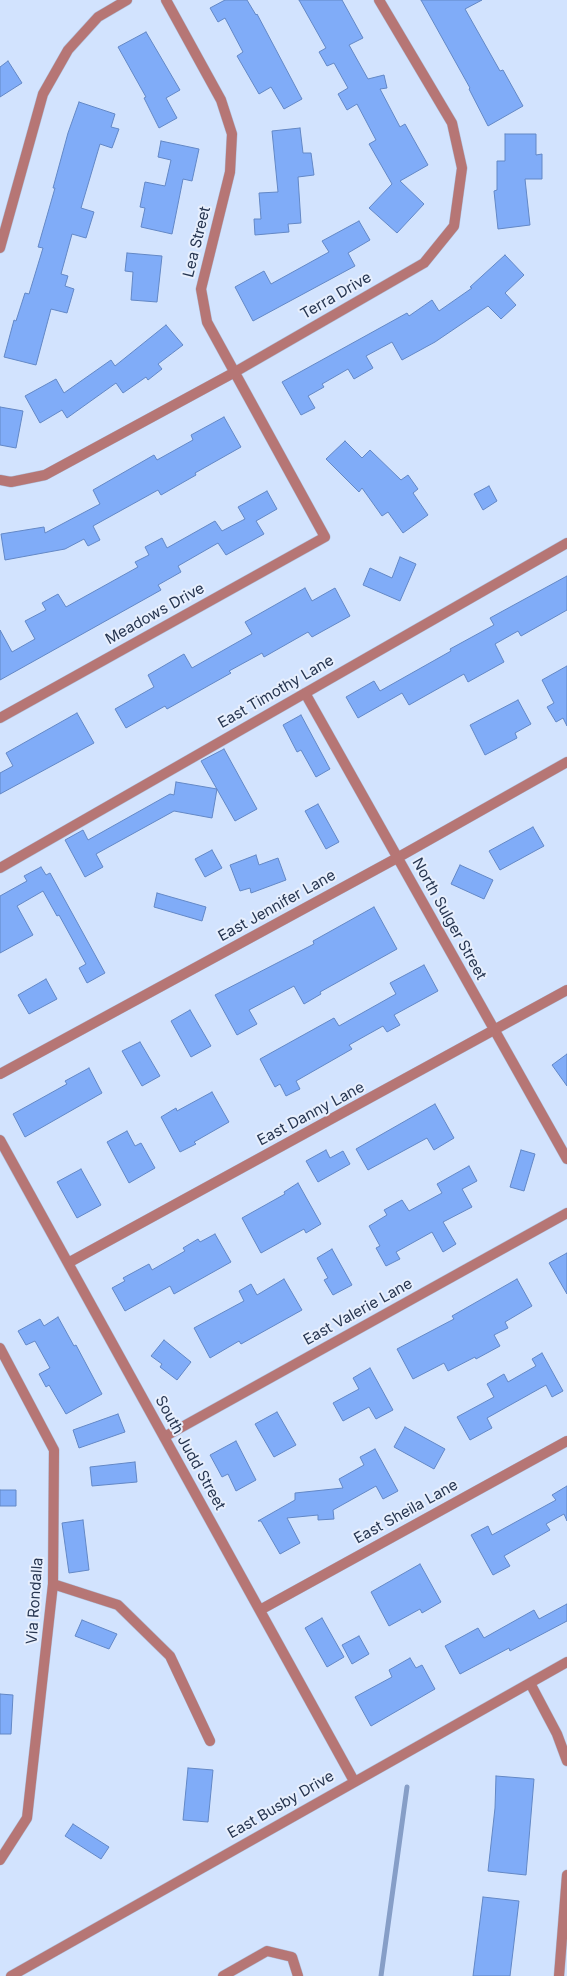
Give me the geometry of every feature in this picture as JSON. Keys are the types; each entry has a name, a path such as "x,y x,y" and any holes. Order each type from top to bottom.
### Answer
{"street":[{"path":"0,248 43,94 68,50 98,17 127,0"},
{"name":"Lea Street","path":"166,0 222,100 232,134 230,172 201,289 208,322 325,537"},
{"name":"Terra Drive","path":"0,480 11,482 46,475 235,372 424,263 454,226 462,168 452,123 379,0"},
{"name":"Meadows Drive","path":"0,718 325,537"},
{"name":"East Timothy Lane","path":"0,868 567,543"},
{"name":"North Sulger Street","path":"305,693 567,1159"},
{"name":"East Jennifer Lane","path":"0,1074 397,858 567,762"},
{"name":"East Danny Lane","path":"68,1263 567,990"},
{"name":"South Judd Street","path":"0,1140 354,1781"},
{"name":"East Valerie Lane","path":"164,1437 567,1213"},
{"name":"Via Rondalla","path":"0,1348 4,1363 54,1450 53,1584 27,1818 0,1860"},
{"name":"East Sheila Lane","path":"260,1610 567,1441"},
{"path":"53,1584 118,1605 170,1656 210,1741"},
{"name":"East Busby Drive","path":"11,1976 567,1662"},
{"path":"530,1683 557,1734 567,1761"},
{"path":"559,1976 567,1875"},
{"path":"223,1976 267,1951 292,1957 298,1976"}],"building":[{"path":"225,0 247,0 257,14 302,99 284,109 271,87 259,94 237,56 243,52 225,18 218,22 210,8"},
{"path":"299,0 342,0 363,38 349,45 368,79 384,75 387,88 380,89 400,127 405,124 428,165 400,181 424,204 397,233 369,208 392,184 369,144 376,140 357,104 347,110 338,94 348,88 334,63 327,66 319,52 326,48"},
{"path":"421,0 482,0 465,9 500,71 503,70 523,106 488,126 470,88"},
{"path":"146,32 180,90 166,98 177,118 159,128 144,98 146,97 118,47"},
{"path":"8,61 22,83 0,97 0,67"},
{"path":"79,102 115,114 111,127 119,129 112,148 100,144 81,208 94,212 86,238 72,234 61,274 68,276 65,286 74,289 67,313 51,309 36,365 4,357 14,320 16,321 25,293 29,294 43,248 38,247 68,133"},
{"path":"300,128 303,153 311,153 314,175 298,177 301,223 288,224 289,232 255,235 254,219 261,219 259,193 278,192 272,131"},
{"path":"505,134 536,134 536,155 542,154 542,179 525,179 530,225 498,229 494,191 497,190 497,161 505,161"},
{"path":"161,141 199,149 192,181 183,179 172,234 141,227 145,208 140,207 145,182 165,186 171,160 158,157"},
{"path":"359,221 370,240 348,253 355,266 253,321 235,287 264,271 271,284 329,252 322,241"},
{"path":"127,253 162,256 157,302 131,300 133,272 125,271"},
{"path":"505,255 524,275 505,293 516,305 501,319 488,306 435,342 402,360 392,342 366,356 373,368 354,379 348,369 322,384 324,387 308,396 315,408 301,415 282,382 407,313 409,316 432,300 439,311 472,288 470,287"},
{"path":"166,325 183,345 158,364 162,369 148,380 146,377 123,393 116,383 67,418 62,410 40,423 25,396 56,379 64,393 111,360 115,366"},
{"path":"0,407 23,411 16,448 0,445"},
{"path":"224,417 241,447 161,495 158,490 93,526 100,540 88,546 84,539 65,549 5,560 1,534 44,527 45,533 100,504 93,490 154,455 157,460 193,440 191,435"},
{"path":"345,441 362,458 370,450 401,480 408,475 418,489 413,493 428,515 403,533 388,512 382,516 362,488 359,492 326,459"},
{"path":"489,486 497,501 483,510 474,494"},
{"path":"267,491 277,509 256,521 264,534 226,555 218,543 178,566 181,572 158,585 161,590 0,680 0,630 12,652 35,639 25,621 46,610 42,603 58,594 66,607 138,567 135,562 149,555 145,547 162,538 167,548 215,521 222,531 245,519 238,507"},
{"path":"400,557 416,564 400,601 363,585 370,568 392,578"},
{"path":"567,576 567,610 521,636 518,631 495,644 504,662 468,682 464,674 409,705 402,693 358,718 346,697 374,681 380,691 494,625 490,618"},
{"path":"305,588 312,601 335,588 350,616 312,637 308,632 264,657 262,653 167,709 165,706 126,728 115,709 154,687 148,675 184,654 192,668 252,634 245,622"},
{"path":"567,666 567,726 563,718 556,722 547,707 554,703 542,680"},
{"path":"518,700 531,724 515,733 517,738 485,755 470,725"},
{"path":"77,713 94,743 0,794 0,773 13,766 6,753"},
{"path":"301,715 330,769 316,777 301,750 297,752 283,725"},
{"path":"224,749 257,809 235,821 201,761"},
{"path":"176,782 217,789 212,818 174,811 96,854 103,867 85,877 65,840 83,830 88,840 170,794 174,795"},
{"path":"318,804 339,842 326,849 305,811"},
{"path":"533,827 544,846 500,870 489,851"},
{"path":"212,850 222,868 205,877 195,859"},
{"path":"256,855 259,865 278,858 286,880 251,893 250,888 240,891 230,865"},
{"path":"460,865 493,880 484,899 451,884"},
{"path":"41,867 46,875 50,873 105,973 87,983 79,968 86,964 59,915 57,916 43,891 17,906 33,935 0,953 0,896 27,881 24,876"},
{"path":"157,893 206,907 202,921 154,907"},
{"path":"374,907 397,949 320,992 321,994 304,1004 294,986 249,1010 257,1024 237,1035 215,995 314,944 313,941"},
{"path":"424,965 438,991 394,1015 400,1025 387,1032 383,1026 349,1045 352,1049 296,1081 300,1089 286,1096 280,1084 275,1087 260,1059 334,1018 339,1026 396,994 390,983"},
{"path":"46,979 57,999 29,1014 18,995"},
{"path":"190,1010 211,1046 191,1057 171,1021"},
{"path":"140,1042 160,1076 142,1086 122,1051"},
{"path":"567,1054 567,1086 552,1065"},
{"path":"89,1068 102,1093 25,1137 13,1114 67,1084 65,1081"},
{"path":"212,1092 229,1122 194,1142 196,1144 180,1152 161,1117 176,1108 177,1111"},
{"path":"435,1104 454,1138 434,1150 427,1138 368,1170 356,1149"},
{"path":"127,1131 135,1146 141,1143 155,1168 129,1183 107,1142"},
{"path":"326,1150 330,1158 343,1151 350,1164 318,1182 306,1161"},
{"path":"521,1150 535,1154 524,1191 510,1187"},
{"path":"469,1166 477,1181 462,1189 472,1207 443,1222 456,1244 443,1252 432,1232 396,1252 400,1259 386,1266 376,1248 380,1246 369,1226 387,1215 384,1210 402,1200 409,1211 442,1193 437,1184"},
{"path":"81,1169 101,1205 77,1218 57,1182"},
{"path":"298,1183 321,1224 306,1233 304,1229 261,1253 242,1218 285,1194 284,1192"},
{"path":"215,1234 231,1262 174,1294 170,1286 125,1311 112,1288 125,1281 123,1278 149,1264 152,1270 185,1251 183,1248 198,1239 200,1242"},
{"path":"332,1249 352,1285 333,1295 324,1280 328,1278 317,1258"},
{"path":"567,1253 567,1294 549,1263"},
{"path":"284,1279 302,1310 241,1344 239,1341 210,1358 194,1328 244,1301 239,1291 251,1284 257,1295"},
{"path":"517,1279 532,1306 505,1322 508,1328 494,1335 500,1346 448,1371 444,1363 413,1379 397,1349 454,1319 452,1316"},
{"path":"58,1317 74,1346 76,1345 102,1394 66,1414 49,1385 46,1387 39,1374 50,1368 35,1341 26,1345 18,1331 40,1319 44,1326"},
{"path":"164,1340 191,1362 177,1380 160,1367 162,1364 151,1356"},
{"path":"542,1353 563,1391 552,1397 546,1385 487,1418 492,1428 470,1440 457,1417 494,1397 487,1384 504,1374 508,1382 536,1366 532,1359"},
{"path":"370,1368 393,1410 376,1419 369,1407 343,1421 333,1403 359,1389 353,1378"},
{"path":"277,1412 296,1445 274,1457 255,1424"},
{"path":"118,1414 125,1432 79,1448 73,1430"},
{"path":"405,1427 445,1449 434,1469 394,1447"},
{"path":"236,1441 256,1480 236,1491 228,1474 222,1477 210,1455"},
{"path":"375,1449 398,1491 383,1499 376,1486 333,1510 334,1519 318,1520 318,1515 287,1518 300,1543 280,1554 261,1521 258,1521 295,1500 295,1493 343,1488 339,1479 364,1465 360,1457"},
{"path":"135,1462 137,1482 92,1486 90,1467"},
{"path":"567,1486 567,1521 564,1514 546,1524 550,1530 504,1556 510,1566 493,1575 471,1535 488,1526 492,1535 556,1500 552,1495"},
{"path":"0,1490 16,1490 16,1506 0,1506"},
{"path":"83,1520 89,1570 69,1573 62,1523"},
{"path":"420,1564 441,1602 422,1613 420,1609 389,1626 371,1592"},
{"path":"567,1604 567,1621 510,1651 509,1648 460,1674 445,1646 478,1628 484,1638 534,1610 539,1619"},
{"path":"322,1618 344,1657 327,1667 305,1628"},
{"path":"82,1620 117,1634 109,1649 75,1636"},
{"path":"359,1636 369,1654 352,1664 342,1645"},
{"path":"410,1658 416,1668 422,1665 435,1689 371,1726 355,1697 392,1677 389,1670"},
{"path":"0,1694 13,1695 11,1734 0,1734"},
{"path":"188,1768 213,1770 208,1822 183,1820"},
{"path":"496,1776 534,1779 526,1875 488,1871 495,1808"},
{"path":"73,1824 109,1847 101,1859 65,1836"},
{"path":"483,1897 519,1901 510,1976 473,1976"}],"waterway":[{"path":"381,1976 407,1787"}]}
